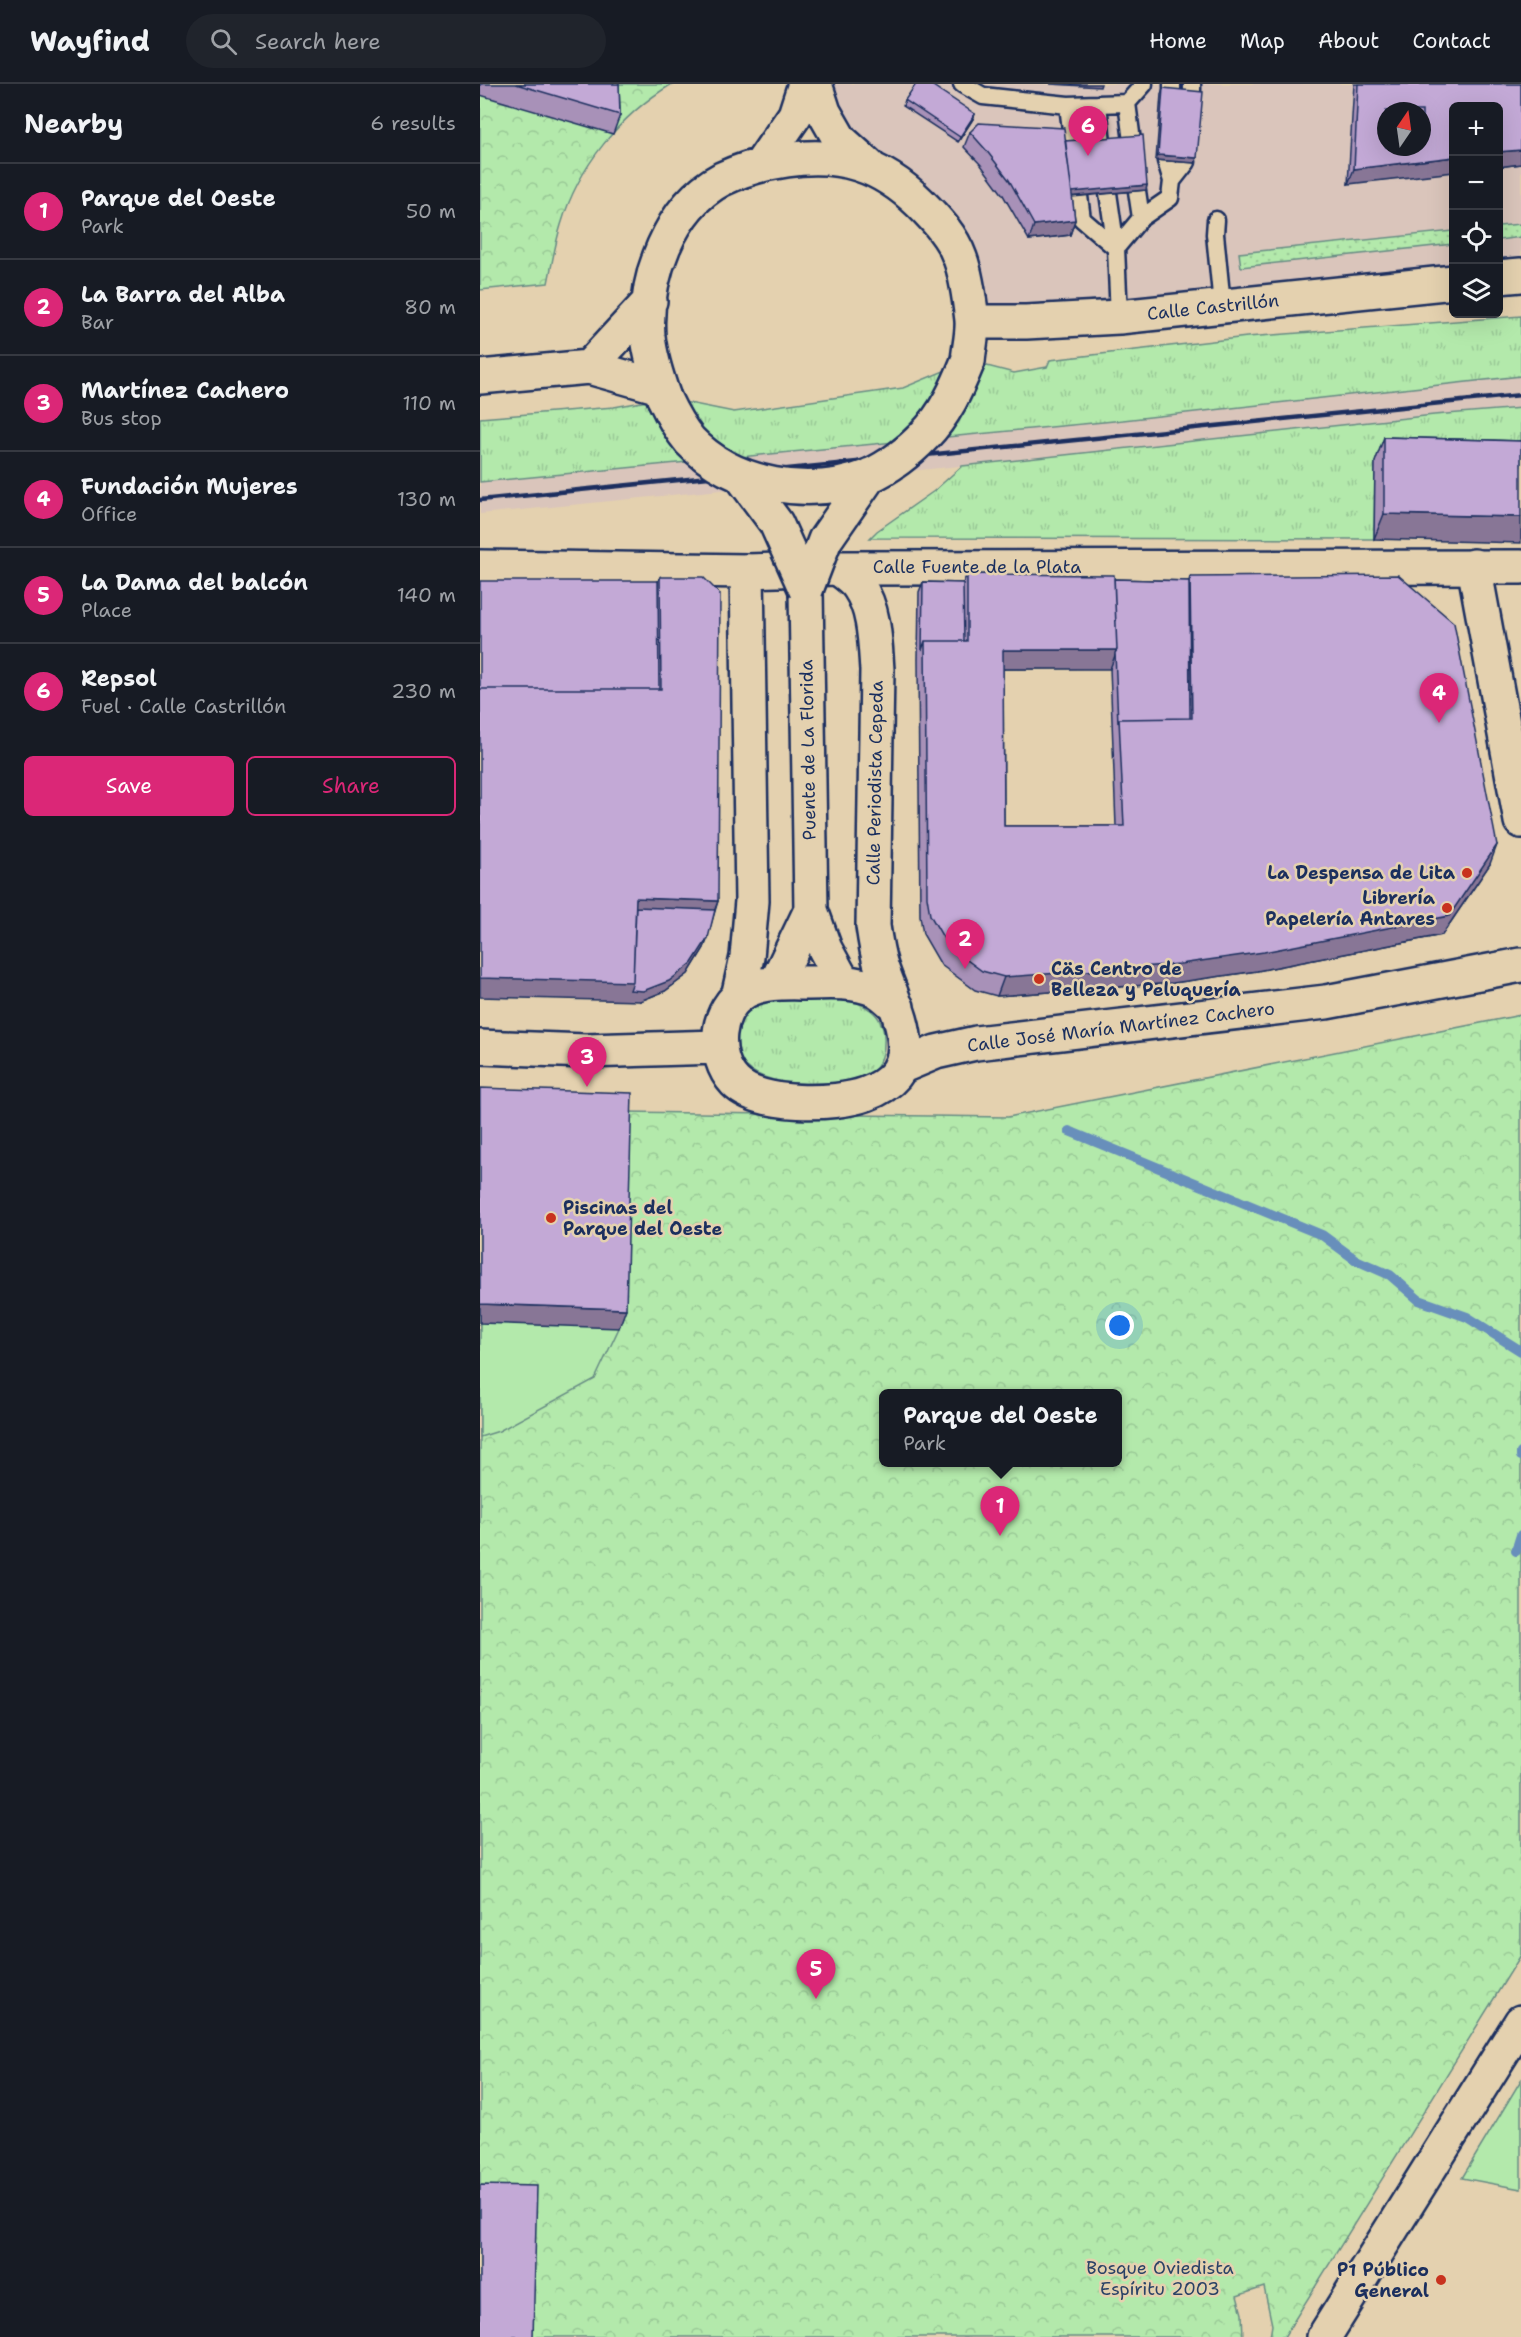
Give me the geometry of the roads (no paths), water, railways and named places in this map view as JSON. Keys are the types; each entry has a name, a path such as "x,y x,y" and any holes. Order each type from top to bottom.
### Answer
{"street":[{"path":"762,163 795,115 805,84"},
{"path":"815,84 824,112 840,140 873,169 903,187 940,224 960,258 972,322 968,361 942,415 924,436 891,463 870,475 846,482 810,487 767,483 741,476 705,454 689,440 675,421 662,393 652,360 648,336 650,301 658,259 675,225 697,198 721,180 762,163 811,156 839,158 873,169"},
{"path":"1503,277 1521,275"},
{"name":"Calle Castrillón","path":"972,322 1026,322 1119,317 1449,282"},
{"path":"589,367 650,301"},
{"path":"480,377 589,367 662,393"},
{"name":"Puente de La Florida","path":"843,982 825,949 811,910 806,590 825,540 870,475"},
{"name":"Puente de La Florida","path":"741,476 776,523 806,590"},
{"path":"1474,566 1521,821"},
{"name":"Calle Fuente de la Plata","path":"480,567 747,571 838,568 1521,567"},
{"name":"Calle Periodista Cepeda","path":"838,568 858,585 868,606 874,639 877,670 873,926 877,954 897,1007"},
{"path":"738,997 747,957 752,901 747,571"},
{"name":"Puente de La Florida","path":"776,983 811,910"},
{"name":"Calle José María Martínez Cachero","path":"900,1067 936,1052 976,1043 1326,1002 1521,965"},
{"path":"843,982 876,990 897,1007 906,1040 900,1067 895,1076 882,1086 858,1097 826,1101 785,1100 757,1095 735,1082 721,1059 718,1047 721,1026 730,1006 748,990 776,983 843,982"},
{"path":"480,1047 636,1051 718,1047"},
{"path":"1324,2337 1521,2022"}],"lane":[{"path":"962,84 983,96 1068,105 1127,103 1144,84"},
{"path":"1127,103 1132,141"},
{"path":"1068,105 1073,146"},
{"path":"1098,105 1102,143"},
{"path":"1116,248 1141,218 1170,198 1172,181 1166,161"},
{"path":"1172,181 1187,162"},
{"path":"1137,191 1141,218"},
{"path":"1108,193 1116,248 1119,317"},
{"path":"1079,196 1082,219 1116,248"},
{"path":"1216,219 1215,234 1222,305"}],"waterway":[{"path":"1069,1131 1322,1235 1356,1260 1390,1275 1419,1300 1467,1317 1521,1351"},
{"path":"1516,1551 1521,1535"}],"railway":[{"path":"480,500 1521,395"}],"place":[{"name":"Repsol","path":"1088,156"},
{"name":"Fundación Mujeres","path":"1439,723"},
{"name":"La Despensa de Lita","path":"1467,873"},
{"name":"Librería Papelería Antares","path":"1447,908"},
{"name":"La Barra del Alba","path":"965,969"},
{"name":"Cäs Centro de Belleza y Peluquería","path":"1039,979"},
{"name":"Martínez Cachero","path":"587,1087"},
{"name":"Piscinas del Parque del Oeste","path":"551,1218"},
{"name":"Parque del Oeste","path":"1000,1536"},
{"name":"La Dama del balcón","path":"816,1999"},
{"name":"P1 Público General","path":"1441,2280"}],"park label":[{"name":"Bosque Oviedista Espíritu 2003","path":"1160,2278"}]}
